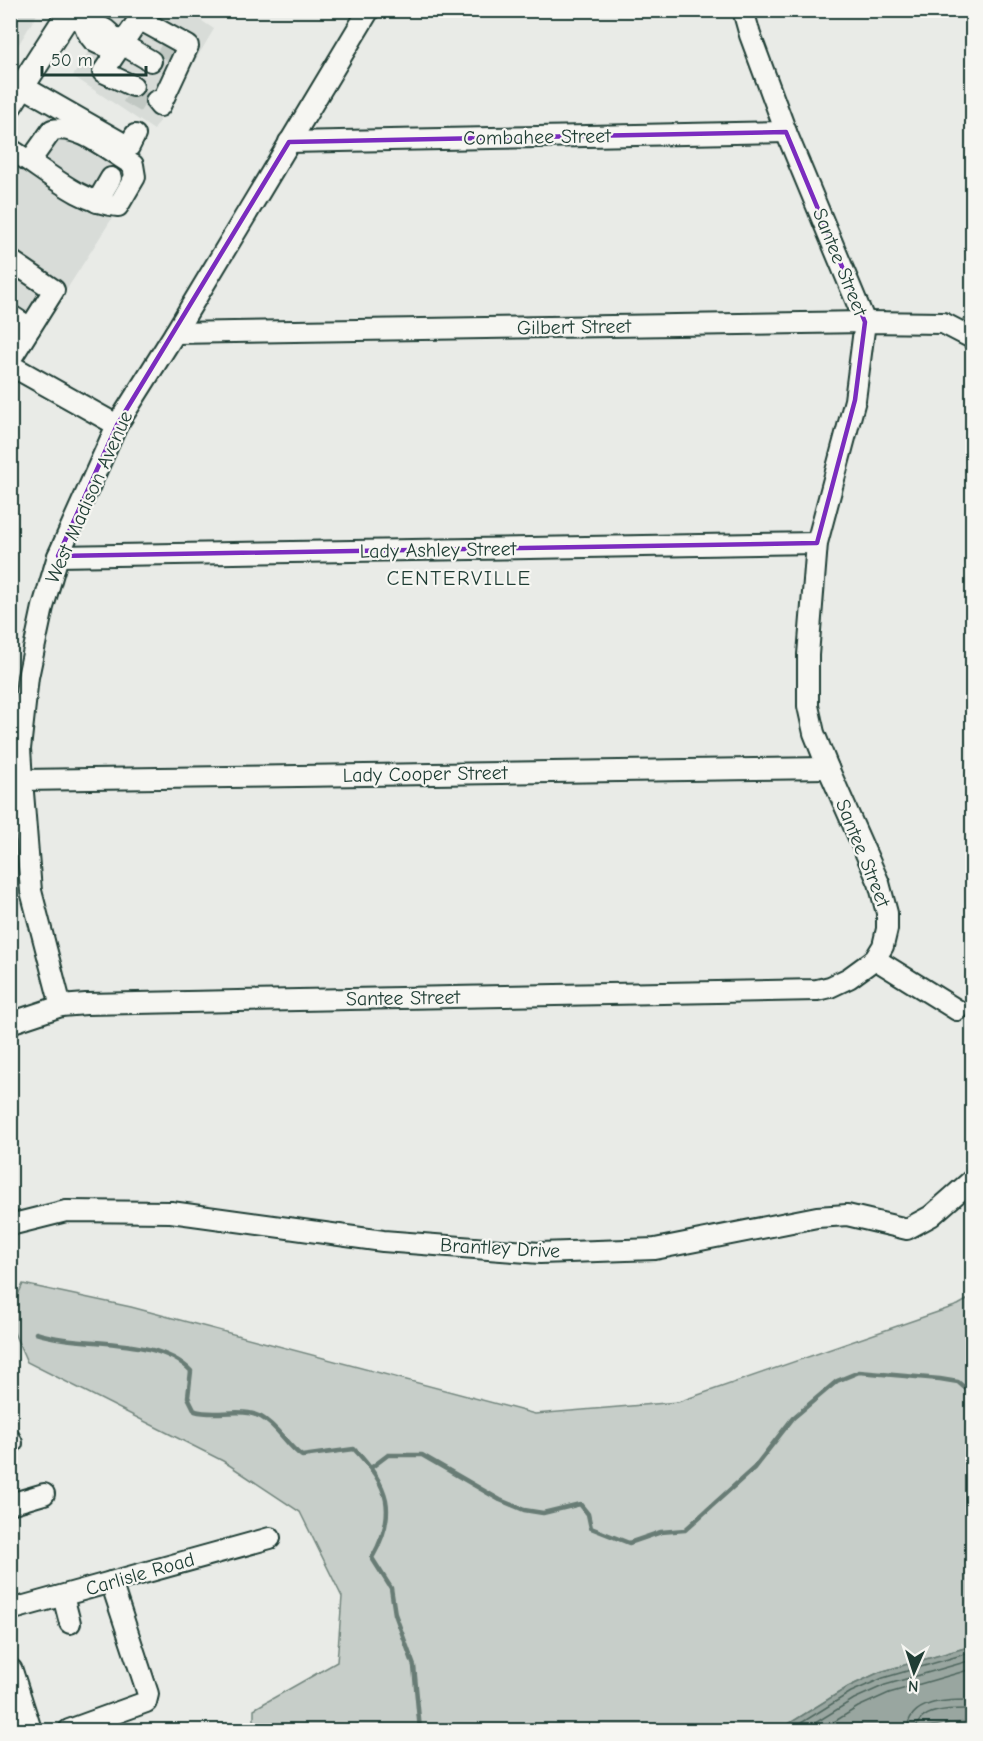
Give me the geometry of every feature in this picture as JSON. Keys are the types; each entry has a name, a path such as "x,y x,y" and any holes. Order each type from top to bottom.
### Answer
{"main road":[{"path":"16,96 74,17"},
{"path":"12,1679 29,1731"}],"street":[{"name":"West Madison Avenue","path":"61,1006 32,891 20,749 28,677 43,607 58,556 117,425 175,333 369,10"},
{"name":"Santee Street","path":"10,1023 61,1006 817,990 849,978 875,959 883,946 887,913 879,883 814,733 808,706 808,655 817,543 855,400 865,322 786,132 750,35 744,10"},
{"path":"74,17 100,25 111,32 121,43 165,59"},
{"path":"130,89 103,72 139,19 188,46 165,59 156,105"},
{"path":"16,96 129,147 135,135"},
{"path":"10,149 72,189 97,202 118,206 135,177 133,165 76,131 64,127 52,130 30,161"},
{"name":"Combahee Street","path":"289,142 786,132"},
{"path":"97,202 111,178"},
{"path":"10,260 54,290 10,363 117,425"},
{"path":"10,315 30,328"},
{"name":"Gilbert Street","path":"175,333 865,322 943,323 971,337"},
{"name":"Lady Ashley Street","path":"58,556 817,543"},
{"name":"Lady Cooper Street","path":"22,780 828,768"},
{"path":"875,959 957,1010"},
{"name":"Brantley Drive","path":"10,1225 66,1210 171,1212 384,1241 540,1253 655,1249 817,1217 847,1215 907,1229 931,1216 972,1180"},
{"path":"10,1504 44,1494"},
{"name":"Carlisle Road","path":"10,1610 270,1538"},
{"path":"69,1731 146,1702 148,1694 111,1582"},
{"path":"63,1596 70,1623"}],"highlighted area":[{"path":"786,132 865,322 855,400 817,543 58,556 117,425 289,142"}],"shaded area":[{"path":"10,11 39,11 11,57"},
{"path":"114,11 200,11 196,17 214,29 154,130 73,76"},
{"path":"51,111 146,165 30,347 11,336 11,173"},
{"path":"23,1284 131,1307 535,1414 678,1402 958,1305 972,1297 972,1646 880,1672 848,1687 779,1730 254,1730 254,1709 337,1662 342,1597 300,1512 223,1461 27,1362 11,1326 10,1312"}],"water":[{"path":"972,1646 972,1722 949,1723 913,1730 779,1730 848,1687 880,1672"}],"waterway":[{"path":"36,1333 139,1347 159,1352 176,1360 191,1371 188,1397 195,1411 254,1414 273,1426 302,1456 354,1449 375,1475 386,1500 385,1527 372,1558 391,1588 395,1614 414,1666 420,1730"},
{"path":"372,1467 388,1455 422,1455 500,1500 524,1510 543,1513 580,1504 588,1514 591,1528 629,1543 661,1532 685,1530 754,1468 793,1418 837,1381 859,1372 940,1379 958,1382 972,1394"},
{"path":"972,1395 968,1430 972,1435"}],"tunnel":[{"path":"161,45 177,54"},
{"path":"128,93 152,107"}],"district":[{"name":"CENTERVILLE","path":"459,578"}]}
